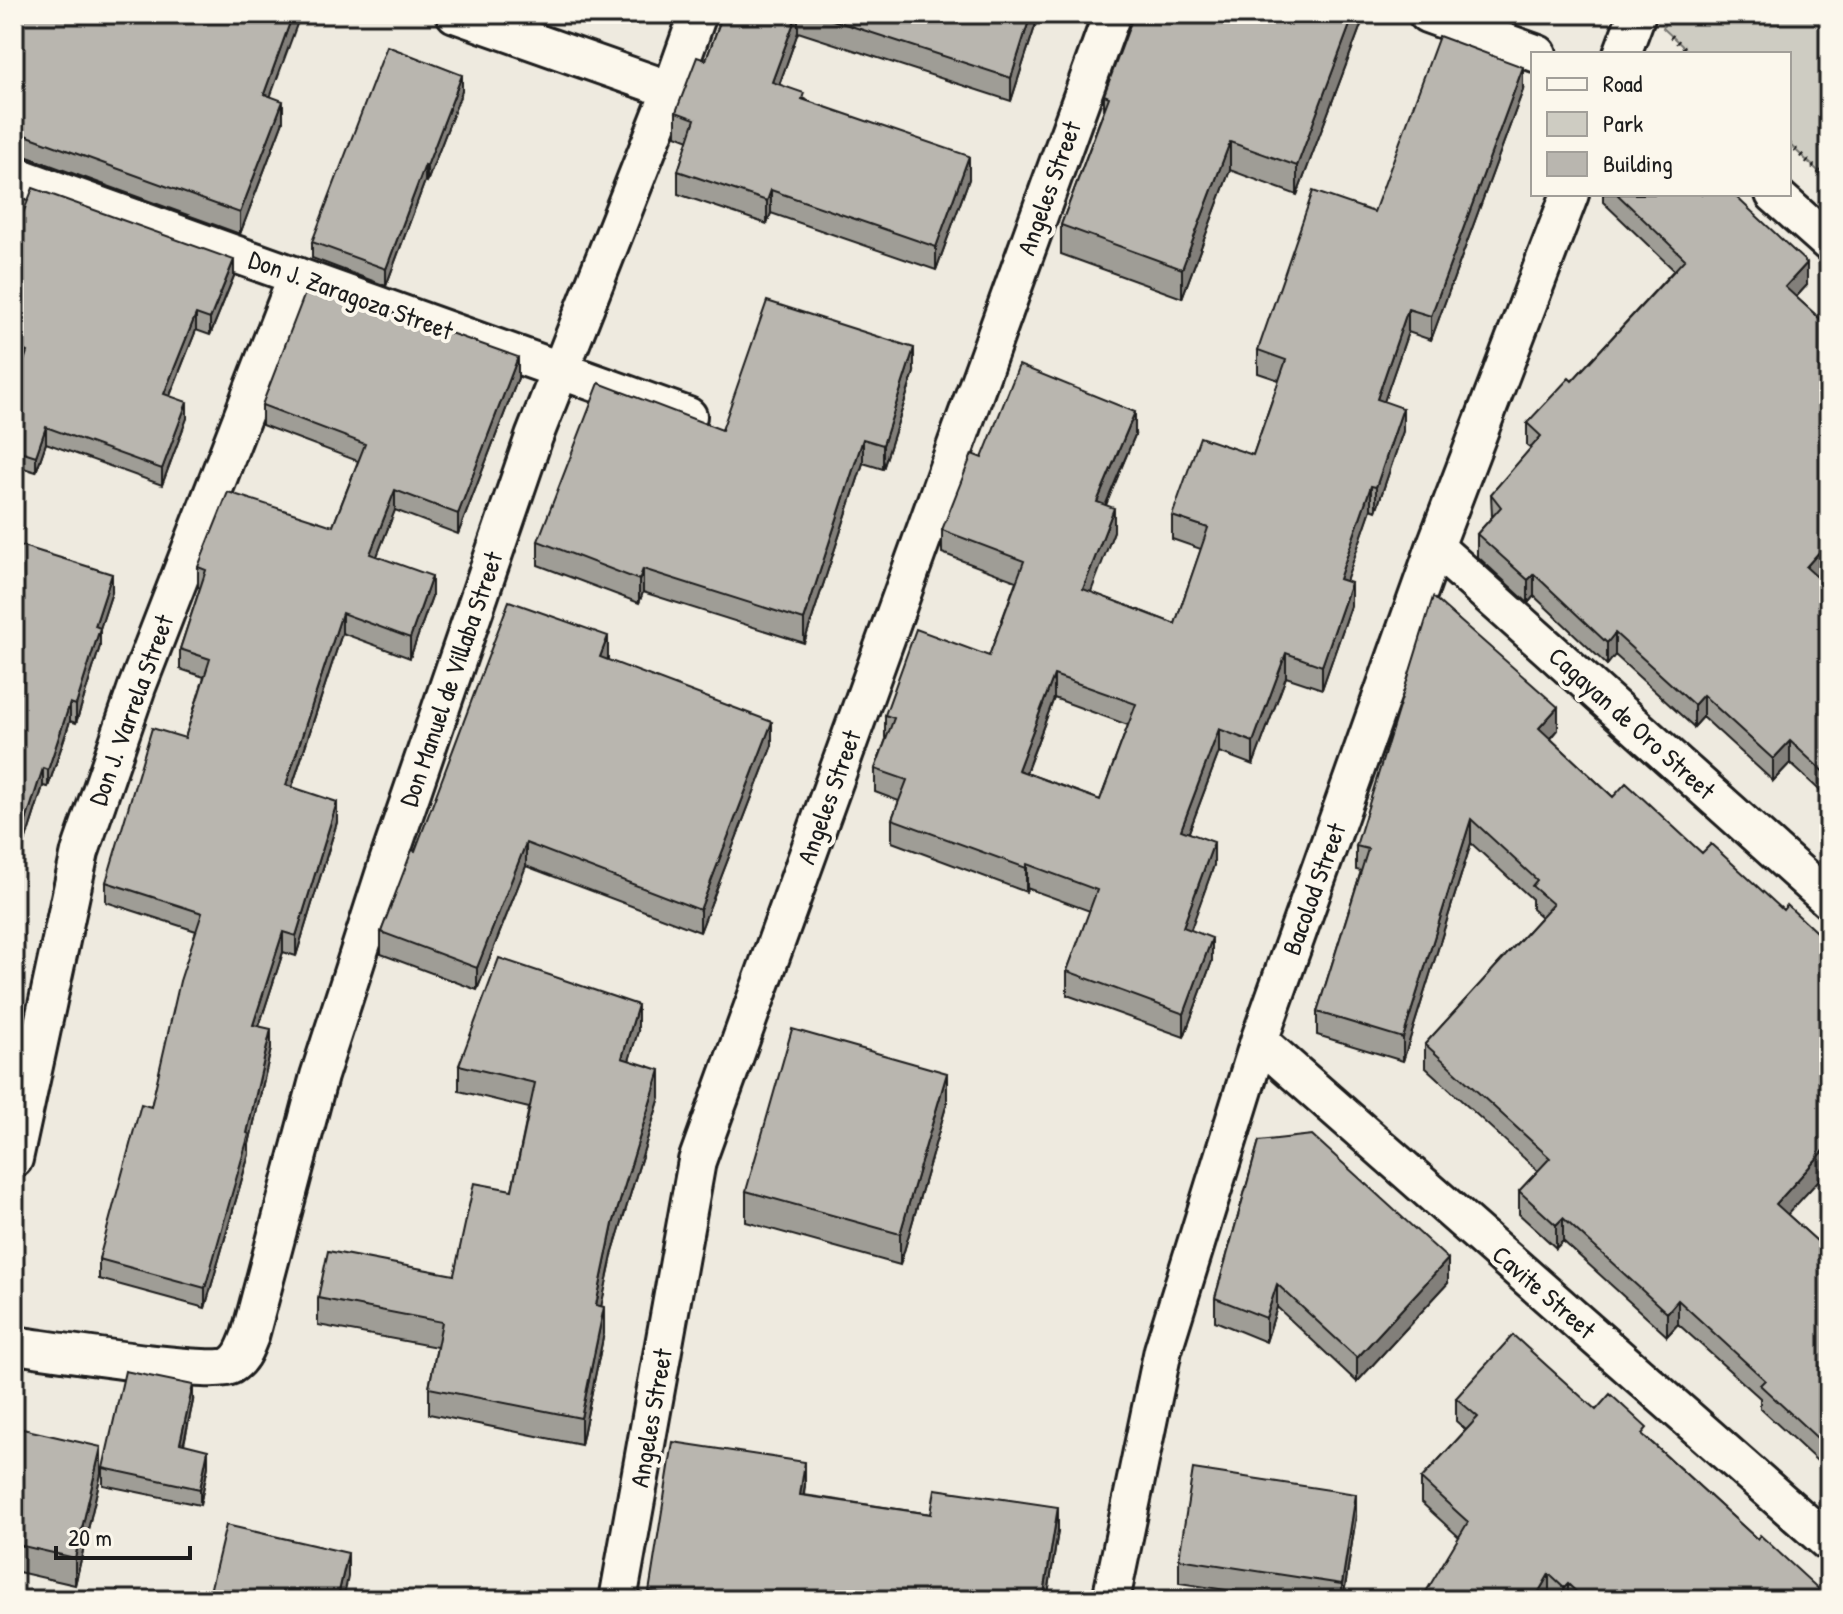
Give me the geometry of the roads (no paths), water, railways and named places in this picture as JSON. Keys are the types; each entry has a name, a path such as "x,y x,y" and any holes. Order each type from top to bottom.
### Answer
{"street":[{"path":"455,14 671,90"},
{"name":"Don Manuel de Villaba Street","path":"14,1345 194,1368 228,1368 242,1357 319,1076 388,862 534,437 698,14"},
{"name":"Angeles Street","path":"618,1600 697,1161 1112,14"},
{"path":"1427,14 1532,52"},
{"path":"1624,52 1650,21"},
{"name":"Don J. Zaragoza Street","path":"14,175 688,416"},
{"name":"Bacolod Street","path":"1111,1600 1163,1350 1259,1041 1435,547 1569,196"},
{"path":"1776,196 1829,243"},
{"name":"Don J. Varrela Street","path":"14,1159 80,852 137,687 297,276"},
{"name":"Cagayan de Oro Street","path":"1435,547 1829,900"},
{"name":"Cavite Street","path":"1259,1041 1829,1543"}]}
